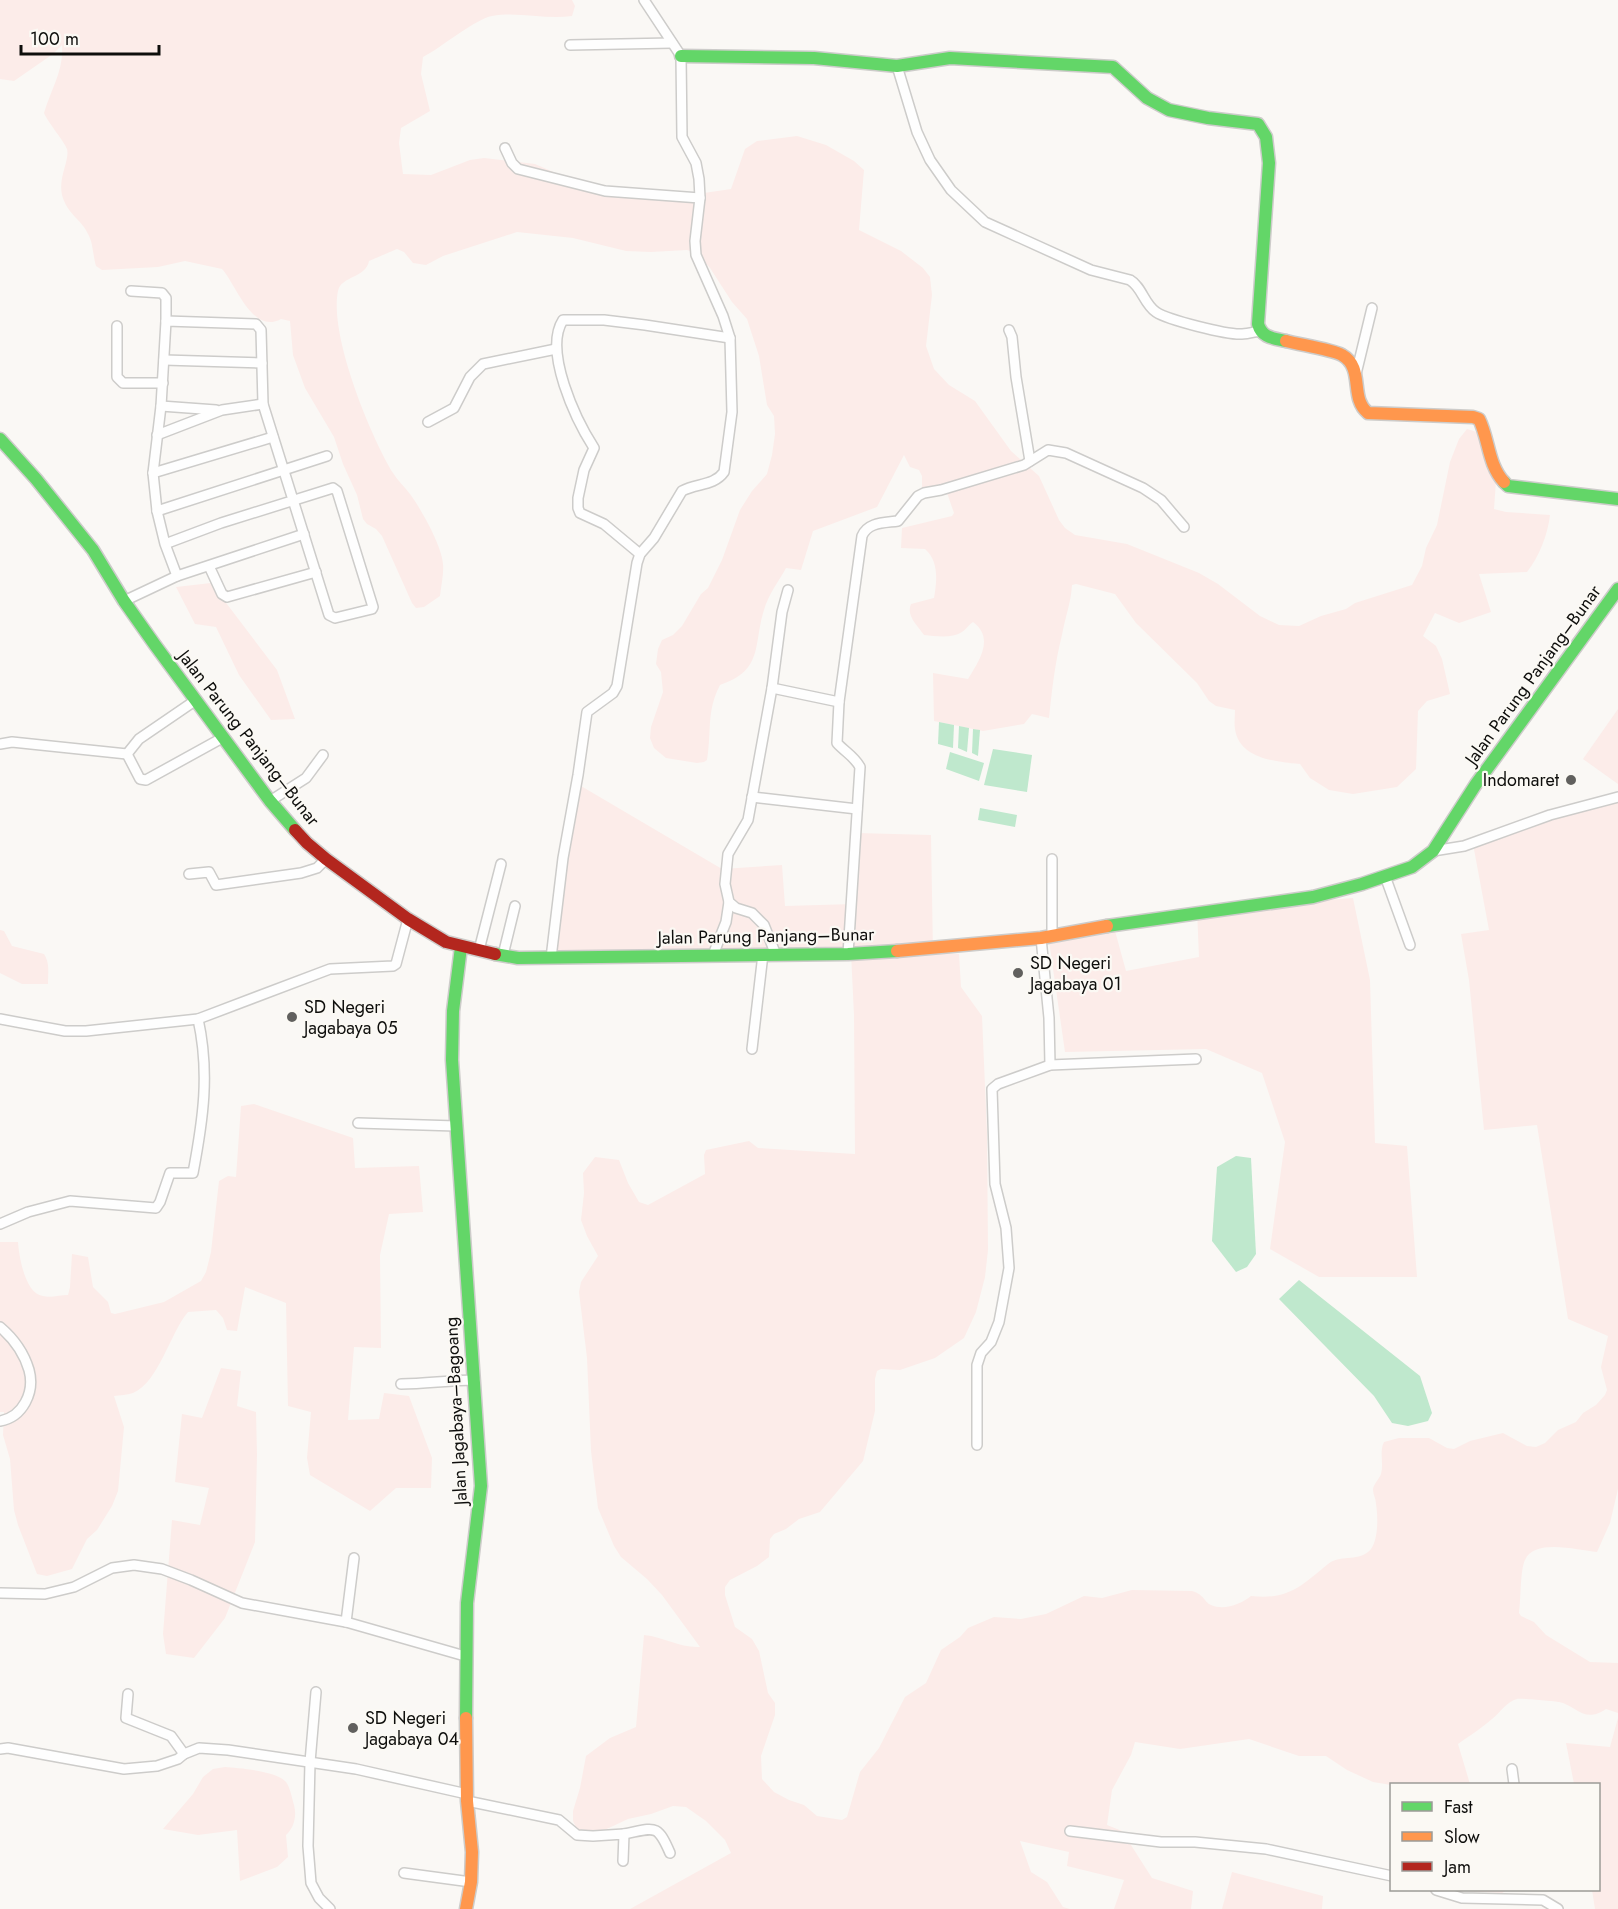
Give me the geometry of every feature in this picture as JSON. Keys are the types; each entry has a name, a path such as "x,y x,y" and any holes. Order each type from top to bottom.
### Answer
{"street":[{"path":"551,958 563,858 578,775 584,720 587,712 613,693 617,686 640,554 654,538 682,491 719,479 724,472 732,411 730,338 723,316 696,255 699,178 696,163 682,137 681,56 645,0"},
{"path":"570,45 672,43"},
{"path":"681,56 814,58 897,66 950,58 1113,67 1149,100 1163,108 1258,124 1262,126 1267,136 1269,163 1258,324 1264,336 1341,355 1352,364 1356,375 1359,405 1368,413 1479,419 1489,439 1496,476 1508,486 1618,499"},
{"path":"897,66 917,132 930,160 951,190 985,222 1091,270 1136,283 1148,305 1164,316 1226,333 1242,334 1260,331"},
{"path":"505,148 512,163 518,169 575,184 628,194 700,198"},
{"path":"131,291 162,293 166,298 163,383 153,473 157,511 165,544 177,576"},
{"path":"1356,375 1372,308"},
{"path":"640,554 610,529 580,513 578,508 584,470 594,448 584,432 560,368 556,349 558,327 563,320 604,320 730,338"},
{"path":"165,544 294,499 329,488 337,491 373,606 372,609 332,617 316,572 294,499 263,404 261,330 256,324 166,321"},
{"path":"117,326 117,378 123,383 163,383"},
{"path":"1009,330 1012,337 1030,461"},
{"path":"428,422 454,408 470,377 483,364 556,349"},
{"path":"164,360 262,363"},
{"path":"157,435 222,411 263,404"},
{"path":"161,406 222,411"},
{"path":"153,473 273,437"},
{"name":"Jalan Parung Panjang–Bunar","path":"0,439 93,550 124,601 196,700 270,801 307,843 408,920 446,942 518,958 848,954 933,949 1046,937 1139,920 1313,897 1412,867 1433,851 1476,784 1618,589"},
{"path":"848,954 860,767 855,758 837,743 839,702 862,536 865,529 869,526 898,521 918,496 924,493 1024,465 1048,450 1107,470 1143,488 1161,500 1184,527"},
{"path":"157,511 327,456"},
{"path":"124,601 177,576 304,534"},
{"path":"209,566 222,594 227,597 316,572"},
{"path":"713,955 726,922 729,902 725,884 728,854 748,819 772,688 782,612 788,590"},
{"path":"772,688 839,702"},
{"path":"127,754 139,739 196,700"},
{"path":"127,754 140,779 147,780 224,737"},
{"path":"0,744 12,742 127,754"},
{"path":"270,801 306,778 323,755"},
{"path":"752,797 857,809"},
{"path":"1433,851 1464,846 1550,815 1618,797"},
{"path":"189,874 208,872 216,885 300,873 317,868 326,859"},
{"path":"1050,1065 1046,937 1052,859"},
{"path":"478,950 501,864"},
{"path":"1385,876 1410,945"},
{"path":"729,902 736,908 752,913 764,925 776,955"},
{"path":"503,956 515,906"},
{"path":"0,1019 65,1031 86,1031 198,1019 330,969 393,966 396,964 408,920"},
{"name":"Jalan Jagabaya–Bagoang","path":"461,947 453,1011 456,1126 475,1380 480,1504 467,1602 465,1656 467,1797 472,1851 471,1882 466,1909"},
{"path":"752,1049 763,954"},
{"path":"0,1224 28,1212 70,1201 156,1208 170,1173 193,1173 202,1125 205,1060 198,1019"},
{"path":"977,1445 977,1365 981,1353 991,1342 999,1322 1009,1268 1006,1228 995,1184 992,1089 998,1084 1050,1065 1196,1059"},
{"path":"358,1124 456,1126"},
{"path":"0,1327 17,1345 28,1369 30,1381 25,1405 16,1415 0,1421"},
{"path":"401,1384 432,1384 440,1380 475,1380"},
{"path":"346,1623 354,1558"},
{"path":"0,1593 45,1594 74,1587 112,1568 134,1565 162,1569 242,1603 346,1623 465,1656"},
{"path":"316,1692 310,1762 308,1846 311,1883 319,1899 330,1909"},
{"path":"129,1694 126,1718 171,1736 184,1754"},
{"path":"0,1749 8,1748 124,1768 157,1766 178,1759 199,1748 228,1749 356,1768 559,1820 577,1835 624,1834 654,1829 661,1833 670,1853"},
{"path":"1512,1769 1514,1783"},
{"path":"1070,1832 1161,1842 1195,1842 1266,1849 1390,1876"},
{"path":"623,1861 624,1834"},
{"path":"404,1873 471,1882"},
{"path":"1439,1891 1462,1898 1543,1900 1558,1909"},
{"path":"1543,1900 1544,1891"}],"shaded area":[{"path":"0,0 572,0 575,6 572,16 512,14 492,16 477,22 423,57 421,74 430,111 401,128 399,143 403,174 431,175 470,160 484,158 535,164 574,181 602,186 674,193 674,191 704,193 731,189 745,149 757,141 797,136 826,145 854,161 864,170 859,230 901,251 923,268 930,277 932,295 926,346 934,369 949,385 975,401 1011,451 1039,476 1065,528 1075,535 1127,544 1199,573 1218,584 1260,616 1279,625 1299,626 1321,616 1346,609 1355,603 1412,585 1422,566 1426,548 1437,525 1450,462 1459,439 1467,429 1480,433 1496,481 1494,509 1550,515 1545,537 1527,572 1479,574 1491,612 1459,623 1435,613 1423,636 1436,646 1442,659 1450,694 1427,701 1418,711 1416,769 1397,787 1353,794 1329,790 1310,778 1300,764 1270,760 1251,753 1238,739 1235,710 1216,706 1209,701 1197,683 1136,623 1115,594 1076,584 1072,585 1057,655 1049,718 1032,714 1024,724 983,731 934,721 933,673 968,679 980,657 984,642 980,628 973,622 958,634 933,636 924,635 911,616 911,604 934,598 936,572 933,559 925,549 901,548 902,528 952,516 954,513 946,490 922,494 922,476 919,470 910,467 904,455 877,507 813,531 801,570 786,568 766,604 757,645 750,664 734,679 720,685 711,713 707,760 697,763 666,758 654,748 650,738 651,727 663,692 661,672 656,664 658,649 662,640 673,635 682,626 701,594 708,588 722,560 740,510 752,491 767,474 775,434 774,416 767,405 759,356 747,319 732,302 710,268 696,253 687,250 626,251 573,238 517,232 443,256 426,265 413,263 404,252 397,249 369,261 363,271 340,286 337,310 340,333 345,358 363,410 384,456 395,476 420,509 442,556 440,596 424,607 416,608 382,536 363,519 357,495 334,437 305,388 293,355 290,321 281,319 271,322 262,320 253,314 222,269 185,261 158,267 102,270 96,266 90,237 67,207 62,195 67,149 44,113 59,71 62,45 14,81 0,79"},
{"path":"211,583 277,670 295,719 271,720 239,675 216,627 195,624 176,587"},
{"path":"1618,709 1618,784 1583,759"},
{"path":"939,722 954,725 953,748 938,744"},
{"path":"959,726 969,728 967,752 958,748"},
{"path":"973,729 980,730 978,756 972,753"},
{"path":"993,749 1032,755 1027,792 984,785"},
{"path":"950,752 984,763 979,781 946,769"},
{"path":"581,786 722,869 782,865 785,906 854,904 857,833 931,835 933,953 959,954 961,987 982,1016 987,1133 988,1250 985,1277 976,1312 964,1338 935,1358 900,1370 881,1369 877,1371 875,1411 863,1461 820,1512 799,1519 786,1529 774,1534 770,1539 769,1557 730,1580 725,1587 725,1595 735,1627 752,1639 759,1651 768,1693 775,1703 775,1715 761,1756 762,1779 774,1792 804,1805 817,1816 842,1820 847,1817 860,1772 879,1748 905,1697 926,1683 941,1650 960,1637 968,1628 994,1617 1021,1619 1046,1614 1084,1596 1102,1598 1132,1590 1192,1591 1211,1605 1227,1607 1251,1596 1275,1596 1294,1590 1332,1561 1364,1555 1372,1548 1377,1522 1373,1490 1381,1474 1384,1442 1399,1438 1429,1438 1447,1448 1454,1449 1470,1441 1503,1433 1527,1446 1536,1447 1545,1443 1558,1430 1576,1422 1583,1413 1596,1405 1605,1395 1607,1390 1601,1367 1608,1336 1568,1319 1537,1125 1484,1130 1469,980 1461,934 1489,930 1473,844 1618,791 1618,1489 1610,1523 1597,1552 1547,1547 1530,1553 1522,1571 1519,1613 1534,1622 1546,1635 1590,1662 1618,1663 1618,1713 1606,1709 1592,1715 1581,1713 1559,1702 1513,1700 1484,1726 1458,1744 1470,1783 1390,1783 1390,1785 1373,1782 1347,1770 1326,1756 1299,1756 1249,1739 1180,1749 1135,1742 1131,1755 1112,1790 1107,1825 1122,1831 1152,1878 1193,1891 1191,1909 1114,1909 1124,1880 1067,1866 1069,1852 1020,1841 1031,1872 1047,1882 1063,1907 1070,1909 630,1909 731,1853 725,1840 706,1821 686,1807 673,1806 628,1819 594,1835 579,1834 573,1821 573,1811 586,1756 610,1738 636,1727 644,1635 686,1646 700,1647 662,1595 621,1557 598,1508 591,1451 587,1358 579,1292 581,1282 598,1256 581,1220 584,1193 583,1173 595,1157 619,1160 639,1202 648,1205 705,1174 706,1150 749,1141 758,1148 855,1154 851,953 555,959 573,803"},
{"path":"980,808 1017,815 1015,827 978,820"},
{"path":"1353,898 1370,980 1375,1143 1407,1146 1417,1277 1319,1277 1270,1249 1285,1142 1262,1073 1206,1049 1065,1052 1048,934 1112,920 1126,971 1199,957 1197,910"},
{"path":"0,930 4,931 12,946 44,954 48,965 48,984 22,984 0,973"},
{"path":"254,1104 353,1138 355,1168 419,1166 423,1212 389,1214 380,1255 381,1348 354,1347 348,1420 379,1419 384,1393 409,1396 432,1458 431,1488 396,1488 370,1511 310,1475 307,1458 311,1412 288,1406 286,1303 245,1287 237,1331 227,1330 223,1318 216,1310 188,1312 150,1379 133,1393 114,1396 124,1427 118,1491 112,1506 97,1530 87,1539 72,1569 47,1576 37,1574 14,1510 10,1459 3,1435 4,1412 0,1412 0,1242 18,1242 24,1274 27,1282 37,1294 52,1297 68,1295 72,1254 88,1257 93,1287 108,1302 111,1313 164,1302 201,1281 206,1272 211,1252 219,1181 228,1176 236,1177 241,1106"},
{"path":"1236,1156 1251,1158 1256,1254 1247,1267 1236,1272 1212,1241 1217,1167"},
{"path":"1299,1280 1420,1376 1432,1413 1428,1421 1408,1426 1392,1423 1374,1396 1279,1299"},
{"path":"221,1368 241,1371 237,1406 256,1412 255,1542 225,1618 194,1658 166,1654 163,1634 172,1520 200,1525 209,1488 175,1482 182,1414 202,1418"},
{"path":"1618,1718 1618,1909 1595,1909 1592,1891 1600,1891 1600,1783 1574,1783 1566,1743 1610,1747"},
{"path":"225,1767 257,1771 281,1778 289,1787 295,1809 293,1825 286,1835 288,1857 277,1867 240,1881 237,1830 198,1835 163,1829 193,1794 203,1777 213,1769"},
{"path":"1232,1872 1323,1896 1322,1909 1222,1909"},
{"path":"1467,1891 1505,1891 1502,1893"}],"traffic: fast":[{"path":"681,56 814,58 897,66 950,58 1113,67 1147,98 1169,110 1208,118 1258,124 1266,137 1269,163 1258,324 1265,335 1286,341"},
{"path":"0,439 36,479 93,550 124,601 155,645 270,801 295,830"},
{"path":"1504,482 1508,486 1618,499"},
{"path":"1107,926 1313,897 1412,867 1433,851 1476,784 1618,589"},
{"path":"461,947 453,1011 452,1060 481,1486 467,1603 466,1718"},
{"path":"495,954 518,958 848,954 897,951"}],"traffic: slow":[{"path":"1286,341 1337,353 1349,361 1353,367 1359,399 1362,407 1368,413 1479,419 1495,468 1504,482"},
{"path":"897,951 1041,938 1107,926"},
{"path":"466,1718 467,1801 472,1852 471,1882 466,1909"}],"traffic: jam":[{"path":"295,830 326,859 408,919 446,942 495,954"}],"place":[{"name":"Indomaret","path":"1571,780"},
{"name":"SD Negeri Jagabaya 01","path":"1018,973"},
{"name":"SD Negeri Jagabaya 05","path":"292,1017"},
{"name":"SD Negeri Jagabaya 04","path":"353,1728"}]}
